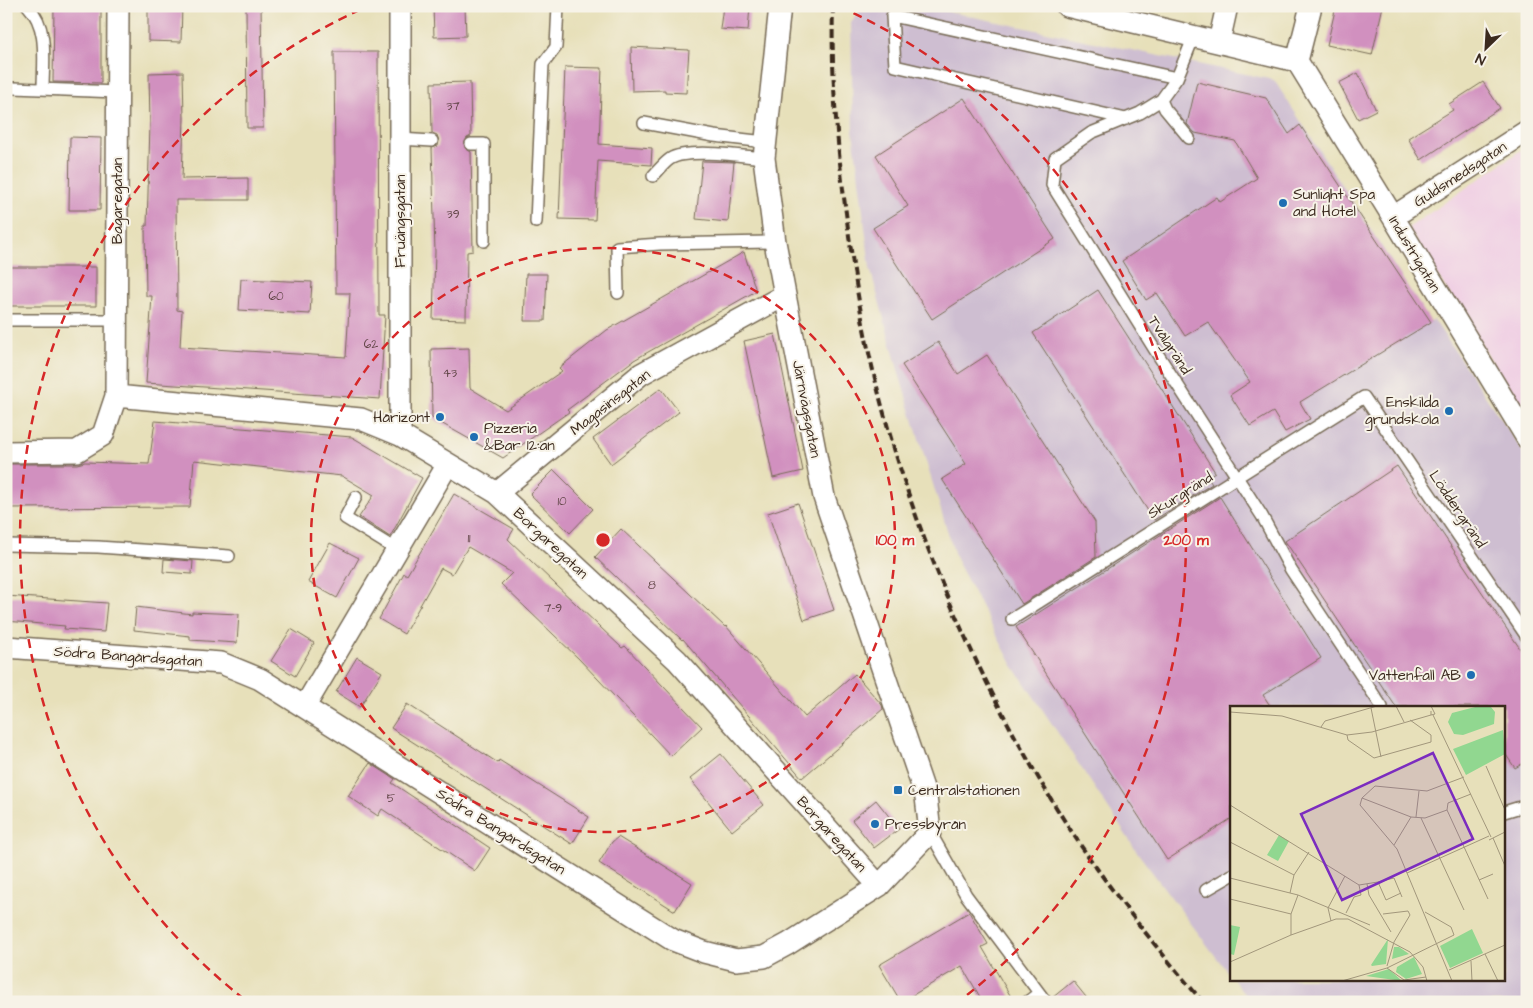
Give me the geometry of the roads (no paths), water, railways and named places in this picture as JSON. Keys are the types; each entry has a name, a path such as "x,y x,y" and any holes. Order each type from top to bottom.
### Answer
{"street":[{"name":"Bagaregatan","path":"6,452 77,451 103,435 116,396 118,6"},
{"name":"Fruängsgatan","path":"400,6 400,435"},
{"name":"Järnvägsgatan","path":"780,6 765,150 775,242 824,497 926,797 930,832"},
{"path":"1067,6 1101,10 1194,36 1296,61 1310,6"},
{"path":"1219,42 1227,6"},
{"name":"Industrigatan","path":"1296,61 1527,438"},
{"name":"Guldsmedsgatan","path":"1393,217 1527,131"},
{"name":"Magasinsgatan","path":"498,493 641,374 785,295"},
{"name":"Borgaregatan","path":"116,396 362,419 400,435 498,493 677,660 879,886"},
{"path":"305,706 448,464"},
{"name":"Södra Bangårdsgatan","path":"6,647 221,663 260,679 674,940 704,952 736,960 764,957 788,944 879,886 930,832"}],"lane":[{"path":"28,6 35,13 43,33 43,89"},
{"path":"536,222 543,64 556,47 558,6"},
{"path":"1126,120 894,66 892,16 1177,78"},
{"name":"Tvålgränd","path":"1194,36 1177,78 1161,100 1140,114 1091,133 1056,158 1052,185 1118,292 1262,516 1291,570 1381,706"},
{"path":"14,88 117,92"},
{"path":"1161,100 1165,110 1189,138"},
{"path":"644,123 714,136 765,150"},
{"path":"400,139 432,141"},
{"path":"471,144 484,144 484,241"},
{"path":"653,176 669,159 683,154 719,154 765,150"},
{"path":"618,293 617,247 660,244 775,242"},
{"path":"6,320 116,320"},
{"name":"Skurgränd","path":"1012,619 1364,397"},
{"name":"Löddergränd","path":"1364,397 1527,637"},
{"path":"356,496 346,518 397,550"},
{"path":"6,545 98,547 229,556"},
{"path":"1506,811 1527,805"},
{"path":"930,832 966,895 1042,997 1026,1002"},
{"path":"1206,890 1230,876"}],"railway":[{"path":"833,6 833,58 837,136 853,266 869,353 884,415 923,536 973,653 1031,766 1096,867 1148,936 1203,1002"}],"place":[{"name":"Sunlight Spa and Hotel","path":"1283,203"},
{"name":"Enskilda grundskola","path":"1449,411"},
{"name":"Hårizont","path":"440,417"},
{"name":"Pizzeria &Bar 12:an","path":"474,437"},
{"name":"Vattenfall AB","path":"1471,675"},
{"name":"Centralstationen","path":"898,790"},
{"name":"Pressbyrån","path":"875,824"}]}
